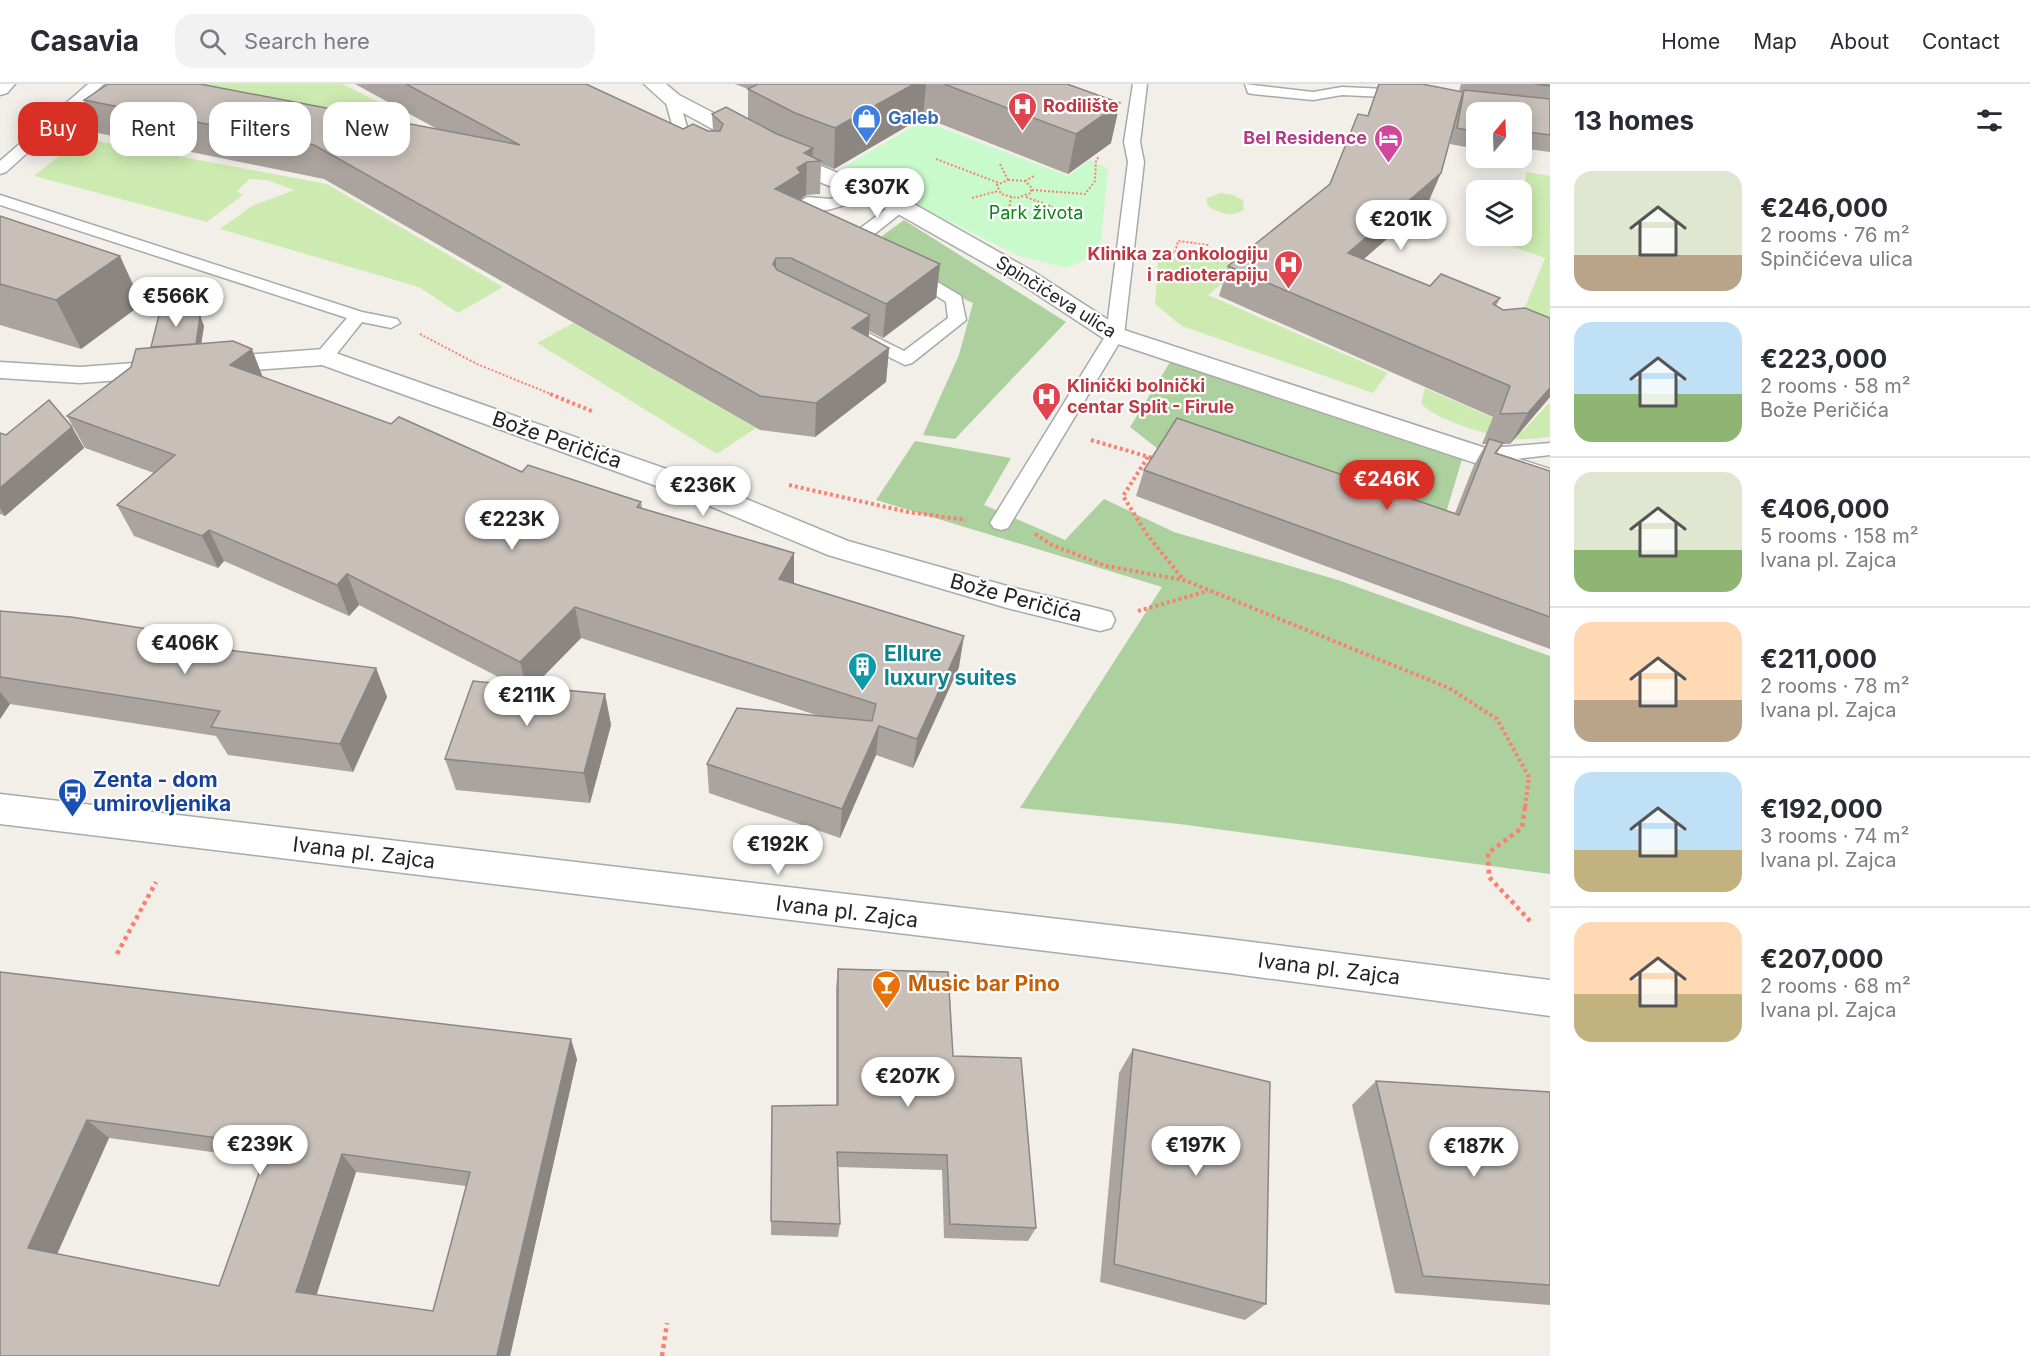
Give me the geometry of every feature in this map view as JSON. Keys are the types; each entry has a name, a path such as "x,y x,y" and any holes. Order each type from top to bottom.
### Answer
{"street":[{"path":"0,89 5,84"},
{"name":"Spinčićeva ulica","path":"666,89 786,160 900,206 1026,277 1114,336 1550,479"},
{"name":"Bože Peričića","path":"0,370 80,375 324,357 705,493 838,548 1007,597 1100,620"},
{"name":"Ivana pl. Zajca","path":"0,809 1228,956 1550,998"}],"lane":[{"path":"0,170 97,84"},
{"path":"1000,523 1114,336 1136,162 1132,142 1140,84"},
{"path":"1252,84 1253,90 1313,96 1342,91 1419,95"},
{"path":"666,89 674,119 688,138 715,159"},
{"path":"807,202 813,205 839,202 863,191"},
{"path":"0,200 358,316 391,323"},
{"path":"844,328 905,359 957,320 955,300 924,278 856,240 900,206"},
{"path":"324,357 358,316"},
{"path":"1480,456 1550,449"}],"path":[{"path":"1025,182 1032,190 1085,194 1095,181 1096,160 1105,152"},
{"path":"936,159 999,183 1008,180 1025,182 1034,176"},
{"path":"1000,164 1008,180"},
{"path":"998,191 999,183"},
{"path":"1025,196 1032,190"},
{"path":"972,198 998,191 1011,197 1025,196 1053,207"},
{"path":"1009,210 1011,197"},
{"path":"1127,246 1176,253 1178,241 1209,245"},
{"path":"391,323 424,336 477,364 594,412"},
{"path":"1057,430 1157,459"},
{"path":"1148,457 1123,496 1148,536 1184,580"},
{"path":"780,482 822,495 933,517 1000,523 1039,536 1052,546 1106,566 1184,580 1449,688 1497,719 1529,777 1522,828 1488,852 1489,877 1530,921"},
{"path":"1163,606 1208,591"},
{"path":"117,954 156,882"},
{"path":"662,1356 667,1323"}],"green space":[{"path":"187,84 343,84 378,102 323,102 323,113 311,111 311,102 271,102"},
{"name":"Park života","path":"923,121 1068,176 1090,160 1108,168 1101,241 1092,257 1066,268 1019,256 842,168"},
{"path":"98,141 110,143 110,156 177,156 327,184 503,287 458,313 419,287 220,229 252,206 294,190 267,180 250,179 237,191 243,195 207,222 34,176 59,156 98,156"},
{"path":"1526,172 1550,176 1550,320 1525,307 1545,258 1511,246 1532,246 1532,180 1525,180"},
{"path":"1220,193 1233,195 1243,200 1244,210 1226,214 1208,206 1206,199"},
{"path":"904,220 1066,322 955,439 923,435 959,355 973,303 928,282 882,236"},
{"path":"1189,249 1243,267 1208,295 1388,373 1373,393 1182,326 1155,304 1158,257 1188,258"},
{"path":"573,323 756,428 717,454 537,343"},
{"path":"1170,362 1463,456 1443,523 1158,449 1130,427"},
{"path":"1425,388 1523,431 1550,402 1550,437 1512,439 1477,431 1450,421 1421,403"},
{"path":"915,441 1011,458 984,505 1065,540 1104,499 1174,532 1338,580 1550,656 1550,874 1179,824 1020,808 1162,587 876,500"}],"building":[{"path":"108,84 200,84 294,102 209,102 209,124 197,122 197,102 110,102 110,105 84,100"},
{"path":"406,84 586,84 683,129 693,124 708,131 720,131 723,124 712,114 726,107 777,134 813,148 804,153 821,161 807,162 797,168 801,173 775,189 940,264 886,304 791,258 776,258 773,264 777,270 870,315 852,328 889,348 816,403 760,396 334,156 410,156 410,124 520,145"},
{"path":"758,84 914,84 835,128 795,113 748,89"},
{"path":"944,84 1067,84 1120,103 1076,134"},
{"path":"1379,84 1422,84 1463,92 1441,173 1348,253 1430,286 1441,274 1500,298 1493,304 1503,310 1525,308 1550,318 1550,388 1528,413 1500,414 1510,386 1228,266 1330,184 1358,114 1368,116"},
{"path":"1464,90 1550,99 1550,135 1532,133 1532,102 1466,102 1466,130 1457,128"},
{"path":"311,105 323,107 323,150 311,144"},
{"path":"0,216 120,256 56,300 0,284"},
{"path":"162,303 200,316 196,344 151,347"},
{"path":"233,341 252,349 230,365 391,424 399,417 522,472 528,465 641,502 637,507 794,553 779,579 964,636 917,739 879,726 842,809 707,764 737,708 872,721 876,704 575,607 520,662 347,574 337,585 209,530 202,536 117,505 175,455 67,416 131,367 136,349"},
{"path":"49,400 72,427 0,488 0,433 6,435"},
{"path":"1177,418 1459,515 1489,439 1503,443 1495,453 1550,471 1550,617 1144,470"},
{"path":"0,611 71,617 200,637 194,646 376,668 340,744 211,727 220,711 0,677"},
{"path":"473,681 605,694 584,773 445,759"},
{"path":"838,969 948,972 953,1056 1021,1058 1036,1228 950,1224 947,1155 837,1152 840,1224 771,1221 772,1106 838,1105"},
{"path":"0,972 571,1039 497,1355 504,1356 0,1356","holes":["87,1120 269,1145 219,1286 28,1248","342,1154 470,1172 433,1311 296,1292"]},
{"path":"1133,1049 1270,1082 1266,1304 1114,1264"},
{"path":"1376,1081 1550,1092 1550,1285 1423,1276"}],"place":[{"name":"Rodilište","path":"1022,132"},
{"name":"Galeb","path":"867,144"},
{"name":"Bel Residence","path":"1388,164"},
{"name":"Klinika za onkologiju i radioterapiju","path":"1289,290"},
{"name":"Klinički bolnički centar Split - Firule","path":"1046,422"},
{"name":"Ellure luxury suites","path":"863,692"},
{"name":"Zenta - dom umirovljenika","path":"72,818"},
{"name":"Music bar Pino","path":"887,1010"}]}
